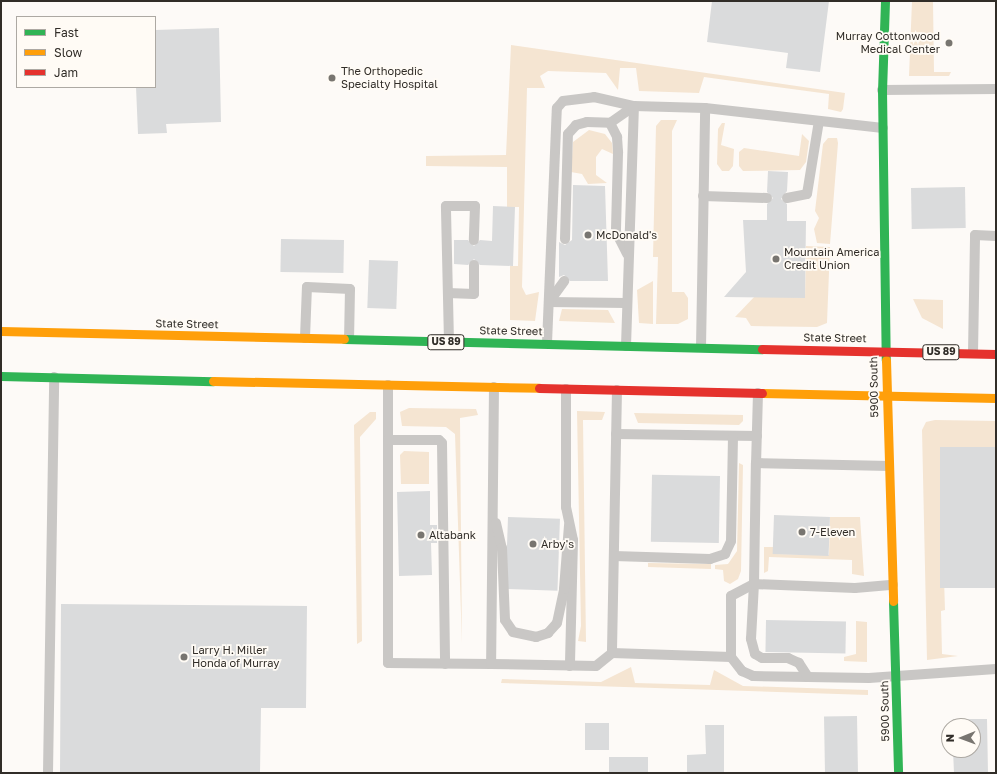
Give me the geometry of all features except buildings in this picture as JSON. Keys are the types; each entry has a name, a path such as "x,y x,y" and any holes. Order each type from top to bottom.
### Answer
{"main road":[{"name":"5900 South","path":"885,1 882,90 886,395 898,773"},
{"name":"State Street","path":"1,331 996,354"},
{"path":"1,376 996,398"}],"lane":[{"path":"882,90 996,89"},
{"path":"547,343 557,108 563,101 594,97 634,106 705,108 883,128"},
{"path":"566,239 568,134 576,125 587,122 610,123 634,106"},
{"path":"626,346 627,254 634,106"},
{"path":"701,347 705,108"},
{"path":"787,198 807,194 819,121"},
{"path":"610,123 617,137 618,153 616,232 627,254"},
{"path":"703,196 767,198"},
{"path":"449,342 446,206 475,206 474,240"},
{"path":"973,353 975,235 996,236"},
{"path":"448,293 474,294 474,265"},
{"path":"548,302 564,281"},
{"path":"305,338 307,287 350,289 349,339"},
{"path":"548,302 626,303"},
{"path":"48,773 54,377"},
{"path":"388,385 388,663 596,666 612,653 730,657"},
{"path":"491,664 489,547 494,518 494,387"},
{"path":"566,389 566,507 573,540 570,666"},
{"path":"612,653 617,390"},
{"path":"758,393 754,584 751,639 755,654 762,658 788,658 799,663 808,677"},
{"path":"616,434 757,436"},
{"path":"614,556 710,559 725,554 731,541 733,436"},
{"path":"388,440 439,440 442,443 445,664"},
{"path":"756,463 889,466"},
{"path":"494,518 502,548 505,620 513,632 536,637 548,633 557,623 564,589 569,522"},
{"path":"893,585 855,588 754,584 731,596 730,657 742,671 753,676 808,677 996,670"}],"shaded area":[{"path":"912,1 933,1 934,72 951,72 949,76 909,76"},
{"path":"511,45 845,93 843,109 841,112 828,109 829,94 704,77 699,93 639,91 636,68 620,68 618,90 606,73 548,71 540,76 545,88 527,88 522,287 526,295 539,292 535,321 510,320 510,266 518,266 519,207 507,207 507,167 426,166 426,156 506,155"},
{"path":"661,120 677,120 672,131 672,292 684,292 688,298 688,319 678,324 656,324 658,257 653,257 656,126"},
{"path":"722,123 725,123 721,145 734,149 733,166 729,171 722,171 717,164 718,129"},
{"path":"589,130 605,134 612,143 613,154 602,149 596,157 596,175 607,183 588,184 582,174 571,172 573,142"},
{"path":"802,134 809,141 806,162 800,170 743,171 739,166 739,152 744,148 799,156"},
{"path":"828,138 837,138 838,143 830,244 817,243 814,229 819,218 815,211 823,144"},
{"path":"806,246 830,247 827,323 817,327 751,326 746,318 735,317 757,294 805,298"},
{"path":"653,281 653,324 639,323 637,290"},
{"path":"913,299 943,300 943,329 922,318"},
{"path":"562,309 608,310 615,323 559,321"},
{"path":"409,408 476,409 478,415 460,418 462,644 455,434 446,427 402,426 400,412"},
{"path":"577,411 605,412 602,420 583,420 586,642 578,641 581,626"},
{"path":"370,412 376,412 376,419 360,437 362,641 357,644 354,425"},
{"path":"634,413 743,415 743,421 739,425 638,423"},
{"path":"935,420 996,421 996,447 940,448 945,610 941,611 942,654 958,656 927,660 922,430 926,422"},
{"path":"404,451 429,452 429,484 401,484 400,455"},
{"path":"739,463 743,465 741,571 738,579 730,584 724,581 723,570 715,569 715,565 728,564 737,551"},
{"path":"830,517 860,517 864,576 852,574 852,560 769,557 768,571 764,573 764,547 774,547 774,554 829,555"},
{"path":"648,563 711,564 711,569 648,567"},
{"path":"856,621 867,622 867,662 844,661 844,657 856,654"},
{"path":"631,667 635,683 710,685 714,670 743,686 868,690 868,695 501,683 502,679 601,682"}],"traffic: fast":[{"path":"885,1 882,90 886,360"},
{"path":"344,339 762,349"},
{"path":"1,376 213,381"},
{"path":"893,601 898,773"}],"traffic: slow":[{"path":"1,331 344,339"},
{"path":"886,360 893,601"},
{"path":"213,381 539,388"},
{"path":"762,393 996,398"}],"traffic: jam":[{"path":"762,349 996,354"},
{"path":"539,388 762,393"}],"place":[{"name":"Murray Cottonwood Medical Center","path":"949,43"},
{"name":"The Orthopedic Specialty Hospital","path":"332,78"},
{"name":"McDonald's","path":"588,235"},
{"name":"Mountain America Credit Union","path":"776,259"},
{"name":"7-Eleven","path":"802,532"},
{"name":"Altabank","path":"421,535"},
{"name":"Arby's","path":"533,544"},
{"name":"Larry H. Miller Honda of Murray","path":"184,657"}]}
